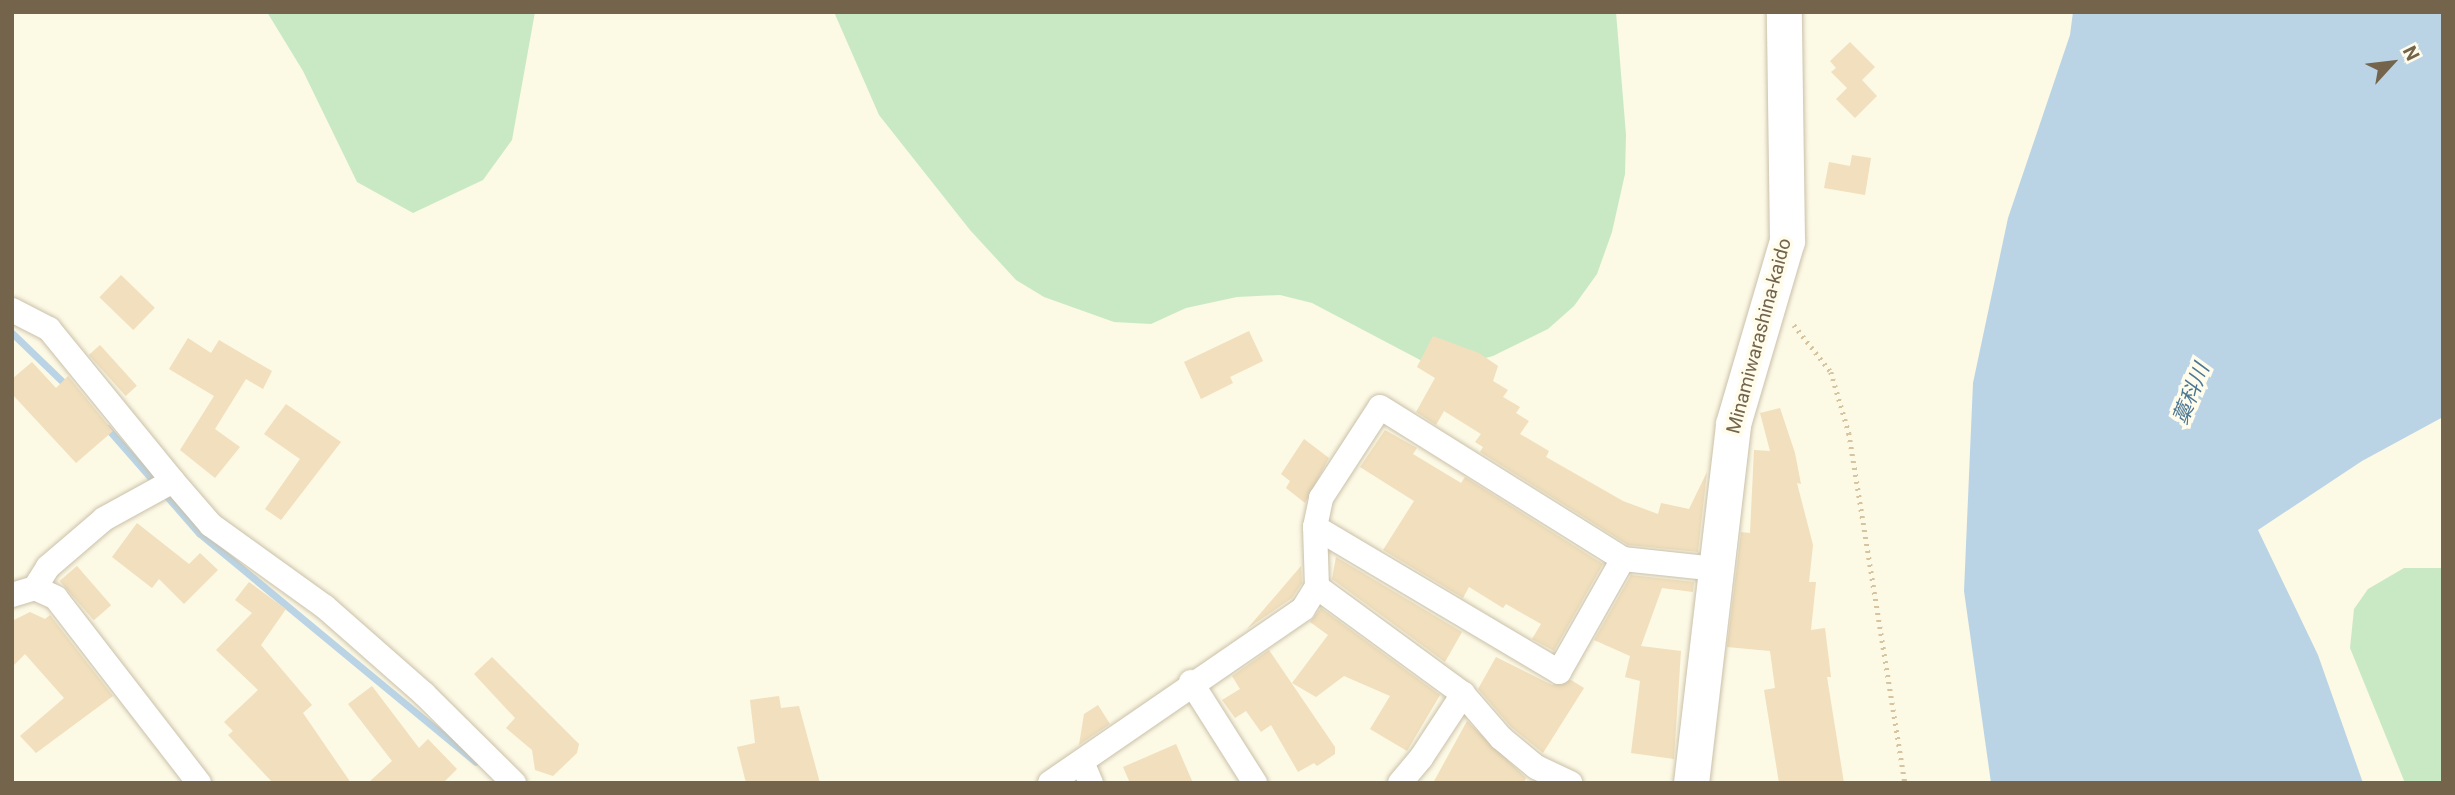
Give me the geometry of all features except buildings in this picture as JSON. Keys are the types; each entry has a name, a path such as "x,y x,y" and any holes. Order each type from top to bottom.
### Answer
{"main road":[{"name":"Minamiwarashina-kaido","path":"1691,783 1733,424 1787,241 1784,12"}],"street":[{"path":"12,310 49,329 211,525 325,607 424,694 514,783"},
{"path":"1050,783 1087,772 1191,682 1303,609 1317,587 1315,527 1321,498 1380,407 1623,559 1717,569"},
{"path":"24,592 48,567 104,519 173,481"},
{"path":"1315,527 1559,672 1623,559"},
{"path":"1317,587 1463,694 1532,775 1570,783"},
{"path":"24,592 55,598 200,783"},
{"path":"1191,682 1255,783"},
{"path":"1400,783 1421,758 1463,694"}],"path":[{"path":"1794,325 1831,372 1850,433 1905,783"}],"green space":[{"path":"267,12 535,12 512,140 483,180 413,213 357,182 303,71"},
{"path":"834,12 1616,12 1626,135 1625,174 1612,232 1597,274 1574,306 1548,329 1493,356 1460,365 1424,362 1312,303 1280,295 1237,297 1186,308 1151,324 1114,322 1044,297 1016,280 970,230 879,115"},
{"path":"2404,568 2443,568 2443,783 2405,783 2350,648 2354,609 2368,589"}],"water":[{"name":"藁科川","path":"2073,12 2443,12 2443,417 2362,461 2258,530 2318,655 2363,783 1991,783 1964,591 1973,383 2008,218 2070,35"}],"waterway":[{"path":"12,333 67,386"},
{"path":"107,428 199,533 476,762"}]}
